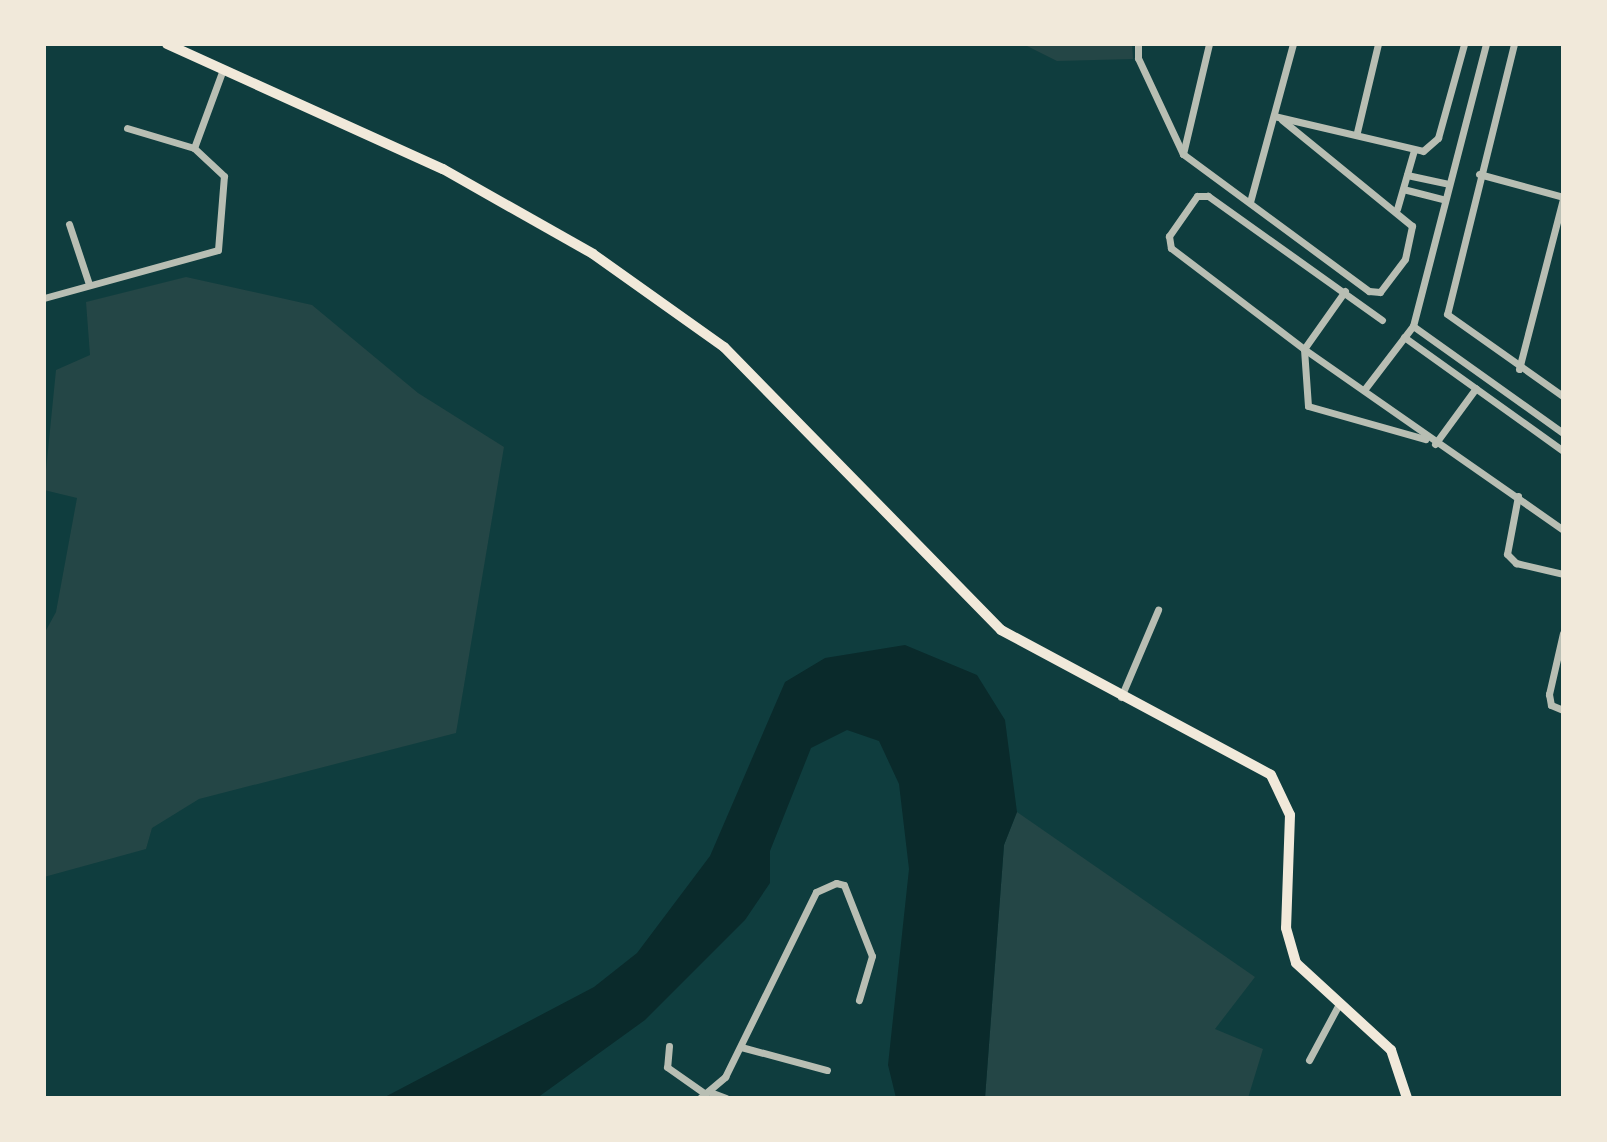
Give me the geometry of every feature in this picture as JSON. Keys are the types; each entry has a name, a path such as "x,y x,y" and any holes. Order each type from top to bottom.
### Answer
{"main road":[{"path":"167,44 499,197 669,304 759,381 973,606 1028,649 1120,698 1221,745 1281,786 1290,816 1289,946 1308,980 1391,1050 1407,1098"}],"street":[{"path":"1138,44 1138,58 1182,154 1375,293 1405,260 1413,231 1397,208 1282,120 1273,116"},
{"path":"1182,154 1209,44"},
{"path":"1250,202 1293,44"},
{"path":"1357,132 1378,44"},
{"path":"1282,120 1357,132 1414,150 1431,148 1438,138 1464,44"},
{"path":"1364,390 1413,326 1446,183 1486,44"},
{"path":"1514,44 1479,174 1447,314 1519,369 1563,396"},
{"path":"194,148 223,69"},
{"path":"44,298 218,250 224,176 194,148 127,128"},
{"path":"1397,208 1414,150"},
{"path":"1479,174 1563,198 1519,369"},
{"path":"1407,175 1446,183"},
{"path":"1403,189 1442,199"},
{"path":"1382,320 1345,291 1208,196 1197,196 1169,236 1171,248 1304,349 1433,442 1518,496 1563,530"},
{"path":"69,223 89,284"},
{"path":"1345,291 1304,349 1310,409 1433,442"},
{"path":"1413,326 1563,433"},
{"path":"1404,337 1563,451"},
{"path":"1433,442 1476,388"},
{"path":"1518,496 1507,554 1516,563 1563,574"},
{"path":"1120,698 1158,610"},
{"path":"1563,633 1549,694 1551,705 1563,710"},
{"path":"705,1094 741,1047 816,892 836,883 844,886 872,956 859,1000"},
{"path":"1309,1060 1338,1006"},
{"path":"669,1046 667,1067 705,1094 726,1098"},
{"path":"741,1047 827,1070"}],"shaded area":[{"path":"1023,44 1132,44 1133,59 1057,61"},
{"path":"186,277 312,305 418,393 504,447 456,733 199,799 152,828 146,849 44,877 44,634 56,612 77,498 44,490 56,370 90,355 86,302"},
{"path":"905,645 977,675 1005,720 1017,812 1004,845 985,1098 896,1098 888,1065 909,869 899,784 879,741 847,730 811,748 770,851 770,883 745,920 645,1020 537,1098 383,1098 594,987 637,953 710,856 785,682 825,658"},
{"path":"1017,812 1255,977 1215,1029 1263,1049 1248,1098 985,1098 1004,845"}]}
